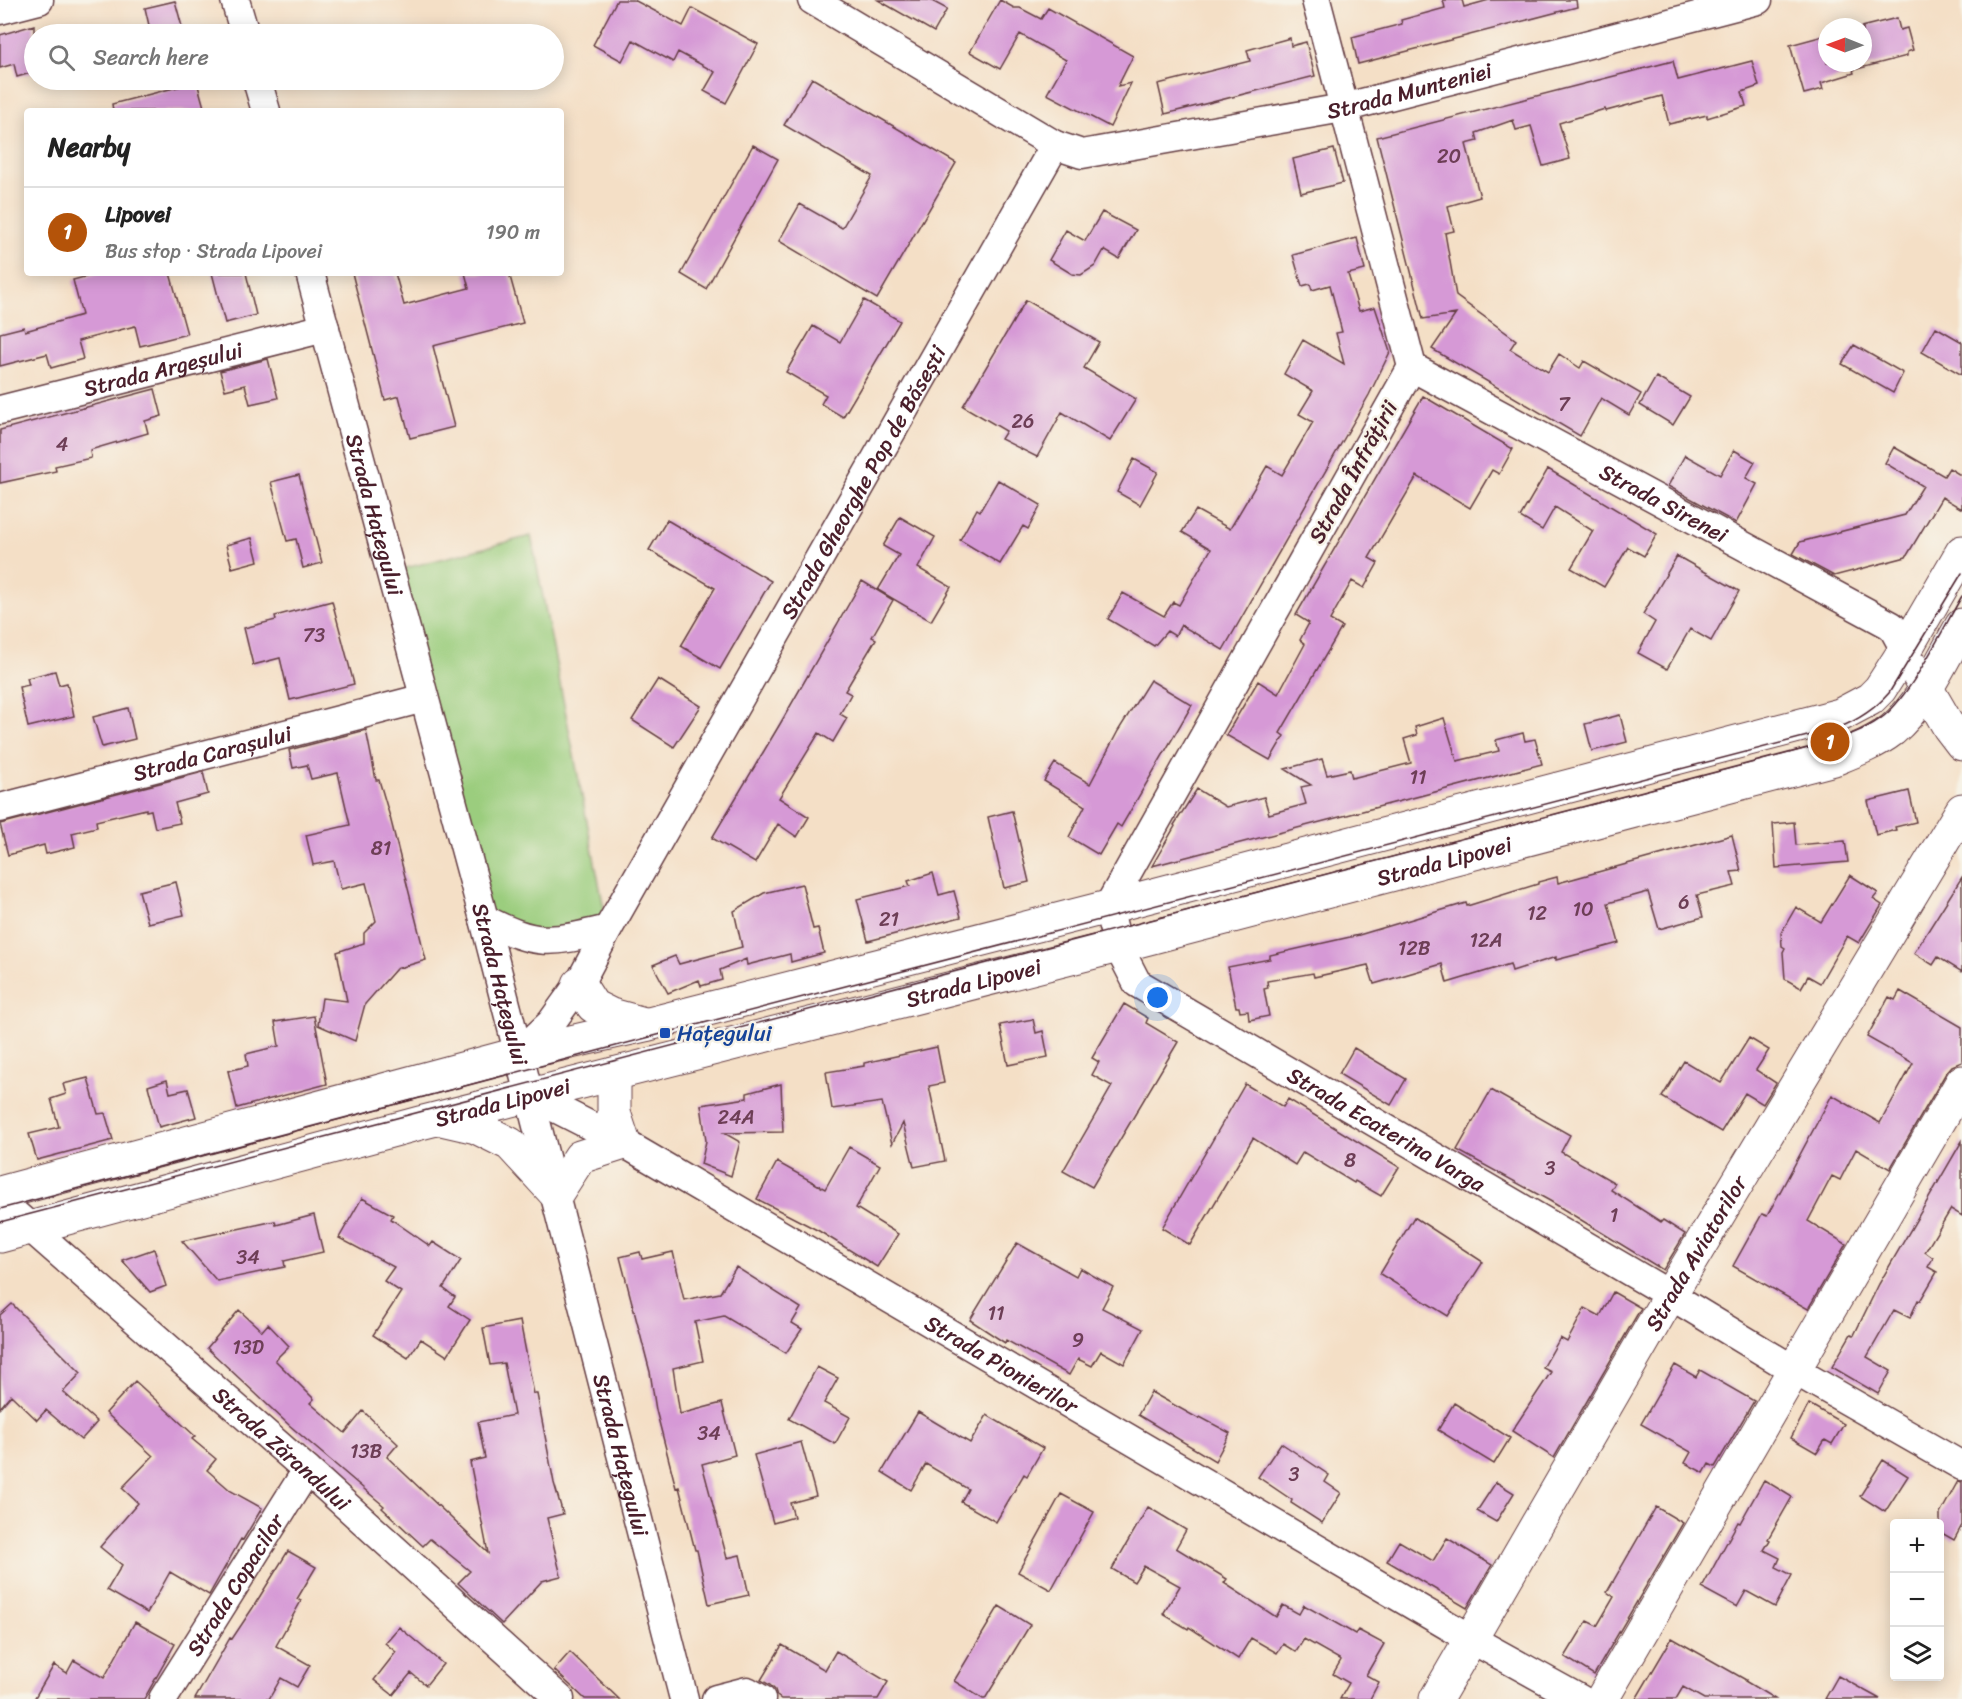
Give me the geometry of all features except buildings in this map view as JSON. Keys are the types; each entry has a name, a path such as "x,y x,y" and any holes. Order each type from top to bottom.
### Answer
{"street":[{"path":"0,10 39,0"},
{"path":"236,0 242,24"},
{"path":"812,0 1054,145"},
{"path":"1316,0 1412,368"},
{"name":"Strada Munteniei","path":"1054,145 1082,154 1343,108 1758,0"},
{"path":"260,90 265,108"},
{"name":"Strada Gheorghe Pop de Băsești","path":"518,1054 551,1023 579,984 608,928 1054,145"},
{"name":"Strada Hațegului","path":"311,276 484,919 684,1699"},
{"name":"Strada Argeșului","path":"0,410 325,328"},
{"name":"Strada Sirenei","path":"1412,368 1892,626 1905,650"},
{"name":"Strada Înfrățirii","path":"1108,907 1412,368"},
{"path":"1962,552 1905,650 1948,727 1962,744"},
{"path":"1926,688 1962,625"},
{"name":"Strada Lipovei","path":"0,1193 518,1054 645,1025 1108,907 1840,715 1870,699 1880,689 1905,650"},
{"name":"Strada Lipovei","path":"0,1236 439,1118 1118,946 1834,759 1876,740 1891,730 1901,722 1926,688"},
{"name":"Strada Carașului","path":"0,807 424,698"},
{"name":"Strada Aviatorilor","path":"1436,1699 1670,1295 1962,810"},
{"name":"Strada Ecaterina Varga","path":"1108,907 1118,946 1137,982 1794,1370 1962,1466"},
{"path":"484,919 512,934 530,940 561,940 608,928"},
{"path":"579,984 593,1006 611,1015 645,1025"},
{"path":"439,1118 476,1127 510,1144 556,1194 580,1157 624,1143 614,1113 614,1074"},
{"path":"1602,1699 1962,1082"},
{"name":"Strada Pionierilor","path":"530,1095 624,1143 1471,1639 1580,1699"},
{"name":"Strada Zărandului","path":"0,1201 307,1470 560,1699"},
{"name":"Strada Copacilor","path":"163,1699 307,1470"},
{"path":"716,1699 747,1691 761,1699"}],"green space":[{"path":"531,536 608,929 561,940 484,919 390,572"}],"tram line":[{"path":"0,1209 665,1033 1838,728 1866,714 1889,693 1962,573"},
{"path":"0,1222 1830,742 1871,725 1895,705 1916,676 1962,596"}],"place":[{"name":"Lipovei","path":"1830,742"},
{"name":"Hațegului","path":"665,1033"}]}
